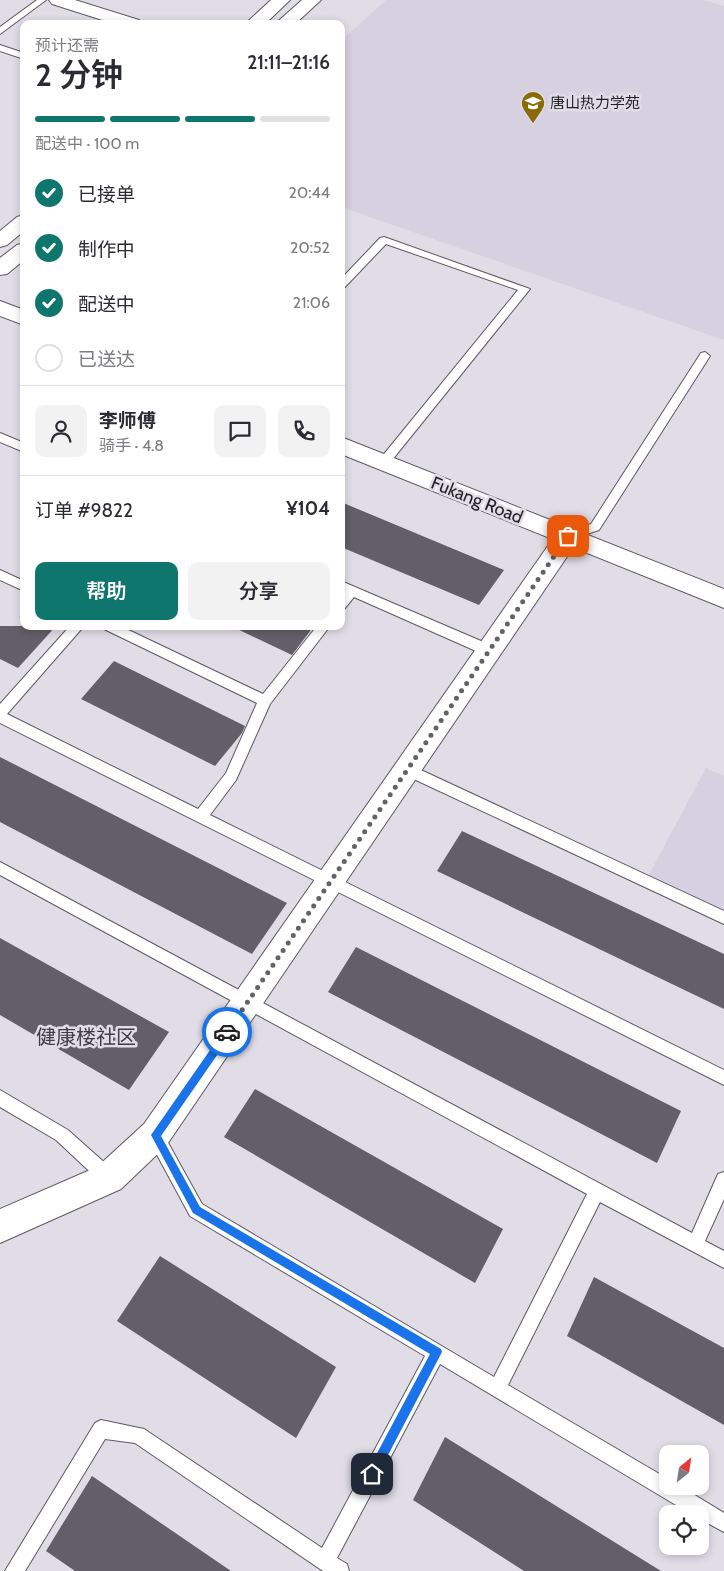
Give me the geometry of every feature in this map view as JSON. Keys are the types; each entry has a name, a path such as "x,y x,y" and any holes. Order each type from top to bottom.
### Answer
{"street":[{"path":"258,20 281,0"},
{"path":"289,20 312,0"},
{"path":"62,1 121,20"},
{"path":"0,241 20,224"},
{"path":"0,269 20,252"},
{"path":"0,308 20,316"},
{"name":"Fukang Road","path":"345,447 724,599"},
{"path":"0,1226 109,1178 155,1135 248,1003 568,536"}],"lane":[{"path":"0,31 42,0"},
{"path":"0,48 20,55"},
{"path":"345,281 384,240 526,289 384,462"},
{"path":"568,536 595,528 705,356"},
{"path":"0,437 20,446"},
{"path":"0,575 20,584"},
{"path":"347,589 490,651"},
{"path":"0,713 74,630"},
{"path":"116,630 265,701"},
{"path":"200,817 231,776 265,701 321,630"},
{"path":"0,717 724,1078"},
{"path":"408,770 724,918"},
{"path":"0,868 724,1260"},
{"path":"0,1098 62,1135 109,1178"},
{"path":"155,1135 196,1210 724,1523"},
{"path":"696,1245 724,1180"},
{"path":"498,1389 597,1191"},
{"path":"14,1571 101,1429 138,1436 333,1566 437,1352"}],"shaded area":[{"name":"唐山热力学苑","path":"386,0 703,0 724,6 724,340 345,208 345,37"},
{"path":"706,768 724,776 724,919 645,882"}],"building":[{"path":"345,504 504,570 479,605 345,549"},
{"path":"0,626 20,626 20,630 52,630 18,668 0,659"},
{"path":"239,630 311,630 292,655"},
{"path":"114,661 245,726 242,733 215,766 81,699"},
{"path":"0,757 287,903 252,954 0,822"},
{"path":"462,831 724,954 724,1009 437,871"},
{"path":"0,938 169,1032 129,1090 0,1015"},
{"path":"356,947 681,1111 657,1163 328,992"},
{"path":"255,1089 503,1229 475,1283 224,1137"},
{"path":"160,1256 336,1367 296,1438 117,1321"},
{"path":"594,1277 724,1348 724,1425 567,1336"},
{"path":"445,1437 661,1571 524,1571 413,1500"},
{"path":"92,1476 231,1571 75,1571 46,1551"}],"way so far":[{"path":"227,1032 568,536"}],"place":[{"name":"唐山热力学苑","path":"533,124"}],"district":[{"name":"健康楼社区","path":"86,1037"}],"route":[{"path":"227,1032 155,1135 196,1210 437,1352 372,1474"}]}
